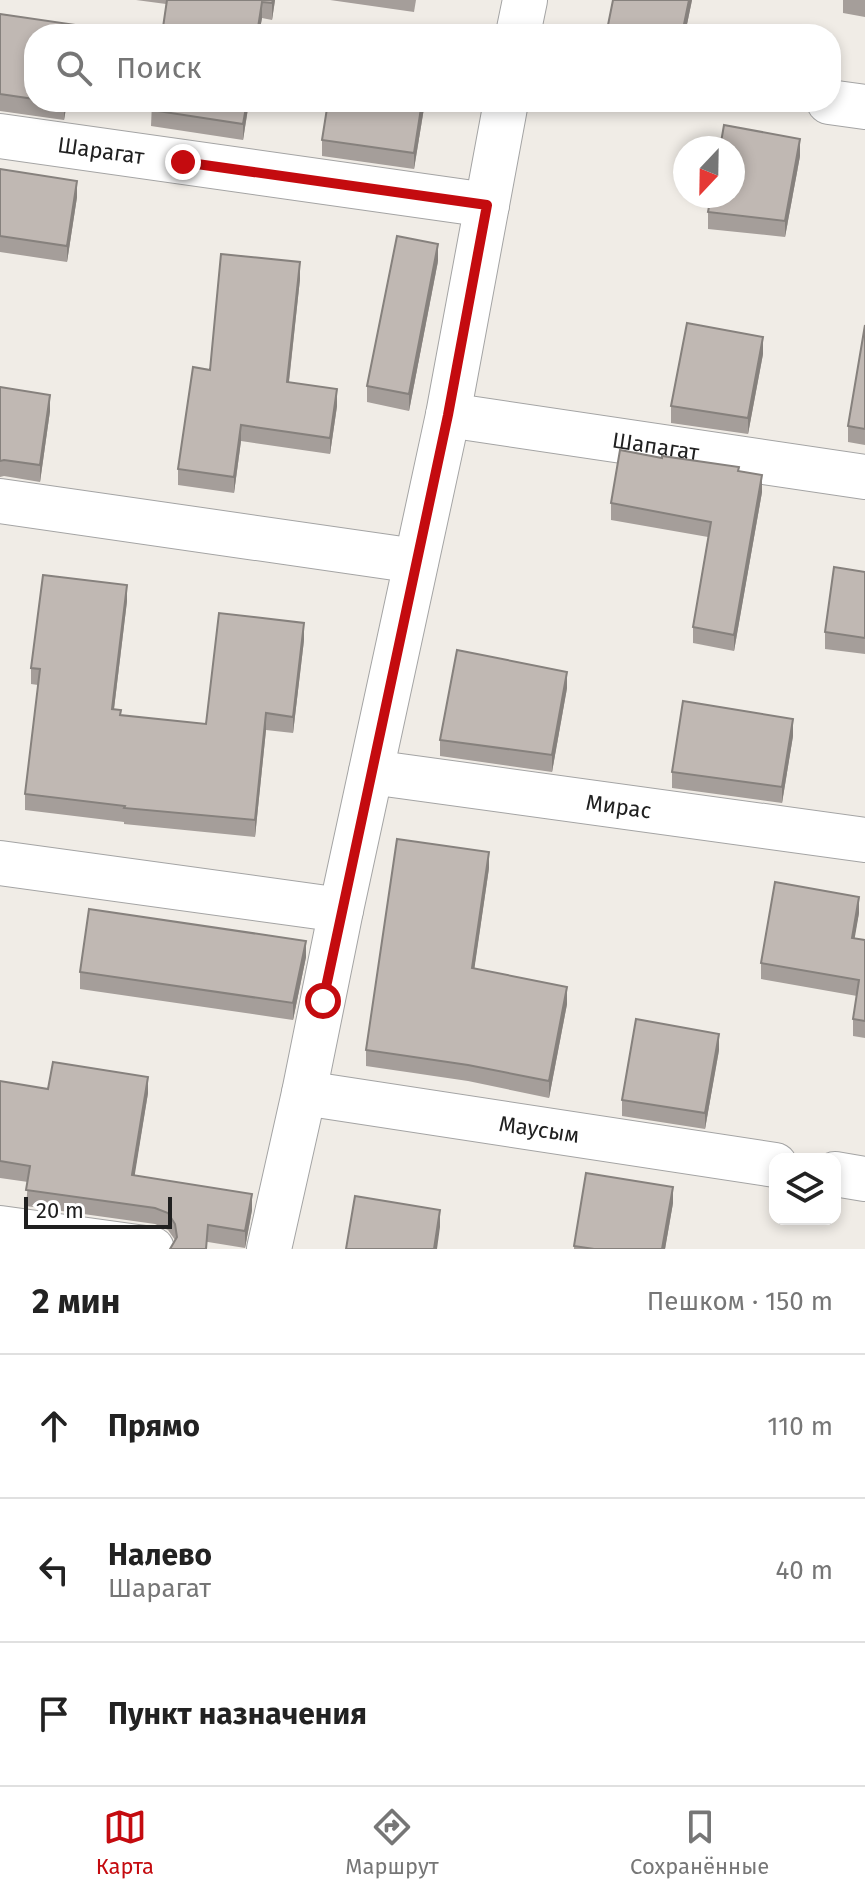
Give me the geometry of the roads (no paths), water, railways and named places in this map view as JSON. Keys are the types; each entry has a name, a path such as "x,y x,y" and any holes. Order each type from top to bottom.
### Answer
{"street":[{"path":"520,24 525,0"},
{"path":"841,104 865,107"},
{"path":"269,1249 448,415 504,112"},
{"name":"Шарагат","path":"0,136 487,205"},
{"name":"Шапагат","path":"448,415 865,477"},
{"path":"0,501 416,561"},
{"name":"Мирас","path":"371,772 865,840"},
{"path":"0,863 341,910"},
{"name":"Маусым","path":"304,1093 769,1164"},
{"path":"841,1175 865,1179"},
{"path":"0,1228 152,1249"}]}
